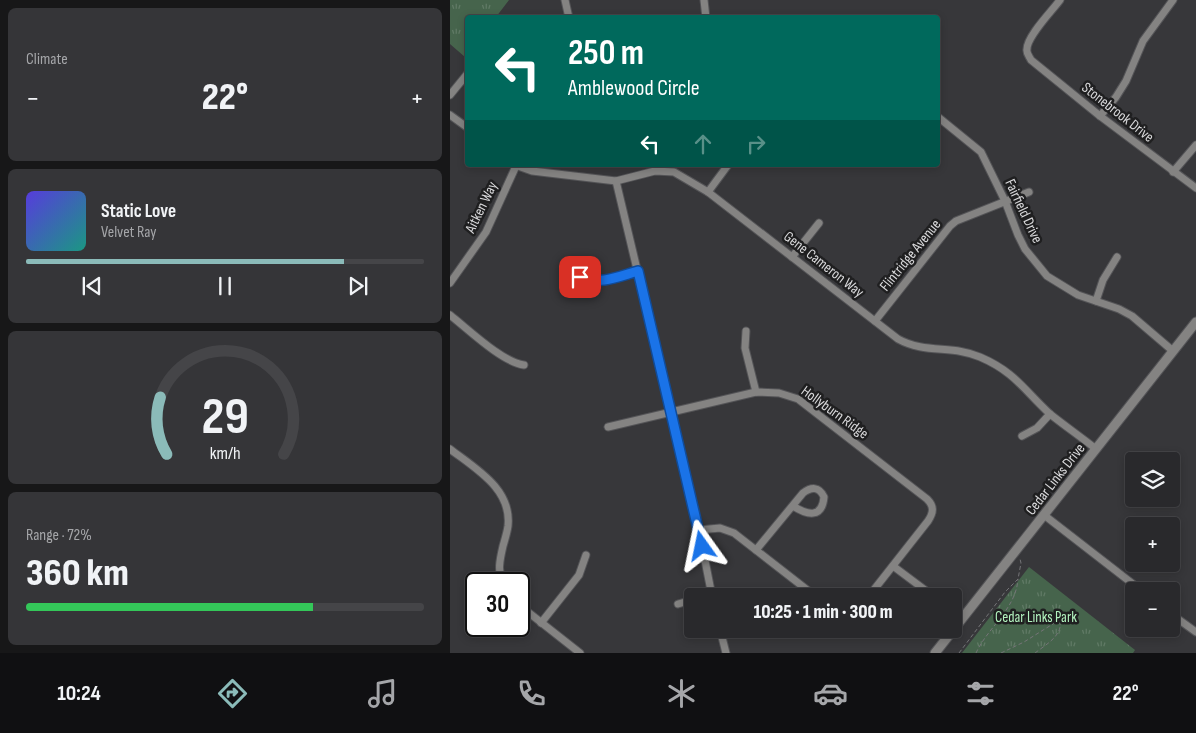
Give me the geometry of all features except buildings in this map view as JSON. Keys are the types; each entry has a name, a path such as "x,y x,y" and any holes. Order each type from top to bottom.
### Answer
{"street":[{"path":"565,0 568,15"},
{"path":"704,0 706,15"},
{"name":"Stonebrook Drive","path":"1060,0 1030,39 1026,47 1027,54 1038,66 1100,116 1172,172 1196,188"},
{"path":"1100,116 1116,97 1126,81 1143,41 1173,0"},
{"path":"450,95 465,77"},
{"path":"450,115 465,126"},
{"name":"Fairfield Drive","path":"940,119 981,152 1005,201 1025,249 1053,281 1087,299 1119,309 1132,316 1173,351"},
{"path":"1172,172 1196,145"},
{"name":"Aitken Way","path":"450,283 486,232 515,167"},
{"name":"Gene Cameron Way","path":"521,167 532,171 616,181 655,171 674,172 685,177 708,192 898,339 909,346 922,349 966,352 1002,368 1015,378 1050,414 1096,449"},
{"path":"708,192 727,167"},
{"path":"616,181 699,530 709,588"},
{"name":"Flintridge Avenue","path":"875,321 950,226 956,221 1029,192"},
{"path":"792,256 819,223"},
{"path":"1096,301 1103,280 1117,257"},
{"path":"580,277 600,282 638,271"},
{"path":"450,316 505,358 515,364 524,365"},
{"name":"Cedar Links Drive","path":"962,619 1196,322"},
{"path":"746,331 745,348 756,392"},
{"name":"Hollyburn Ridge","path":"608,427 756,392 779,393 798,399 927,499 933,509 928,521 893,566"},
{"path":"1022,436 1037,428 1050,414"},
{"path":"450,449 492,481 504,503 508,514 508,526 499,572"},
{"path":"756,550 793,506"},
{"path":"1044,515 1130,582"},
{"path":"699,530 711,528 728,530 805,588"},
{"path":"541,623 579,575 586,555"},
{"path":"876,588 893,566 922,588"},
{"path":"678,604 684,602"},
{"path":"530,614 580,653"},
{"path":"1180,620 1196,632"},
{"path":"722,638 726,653"},
{"name":"Cedar Links Drive","path":"935,653 947,638"}],"path":[{"path":"976,653 1006,612 1014,594 1021,561 1013,554"},
{"path":"959,653 1005,592 1018,578"},
{"path":"1001,653 1058,622 1060,625 1059,631 1035,653"}],"green space":[{"path":"450,0 509,0 498,15 465,15 465,57 450,44"},
{"name":"Cedar Links Park","path":"1029,567 1135,650 1133,653 962,653"}],"route":[{"path":"580,277 600,282 638,271 702,546"}]}
